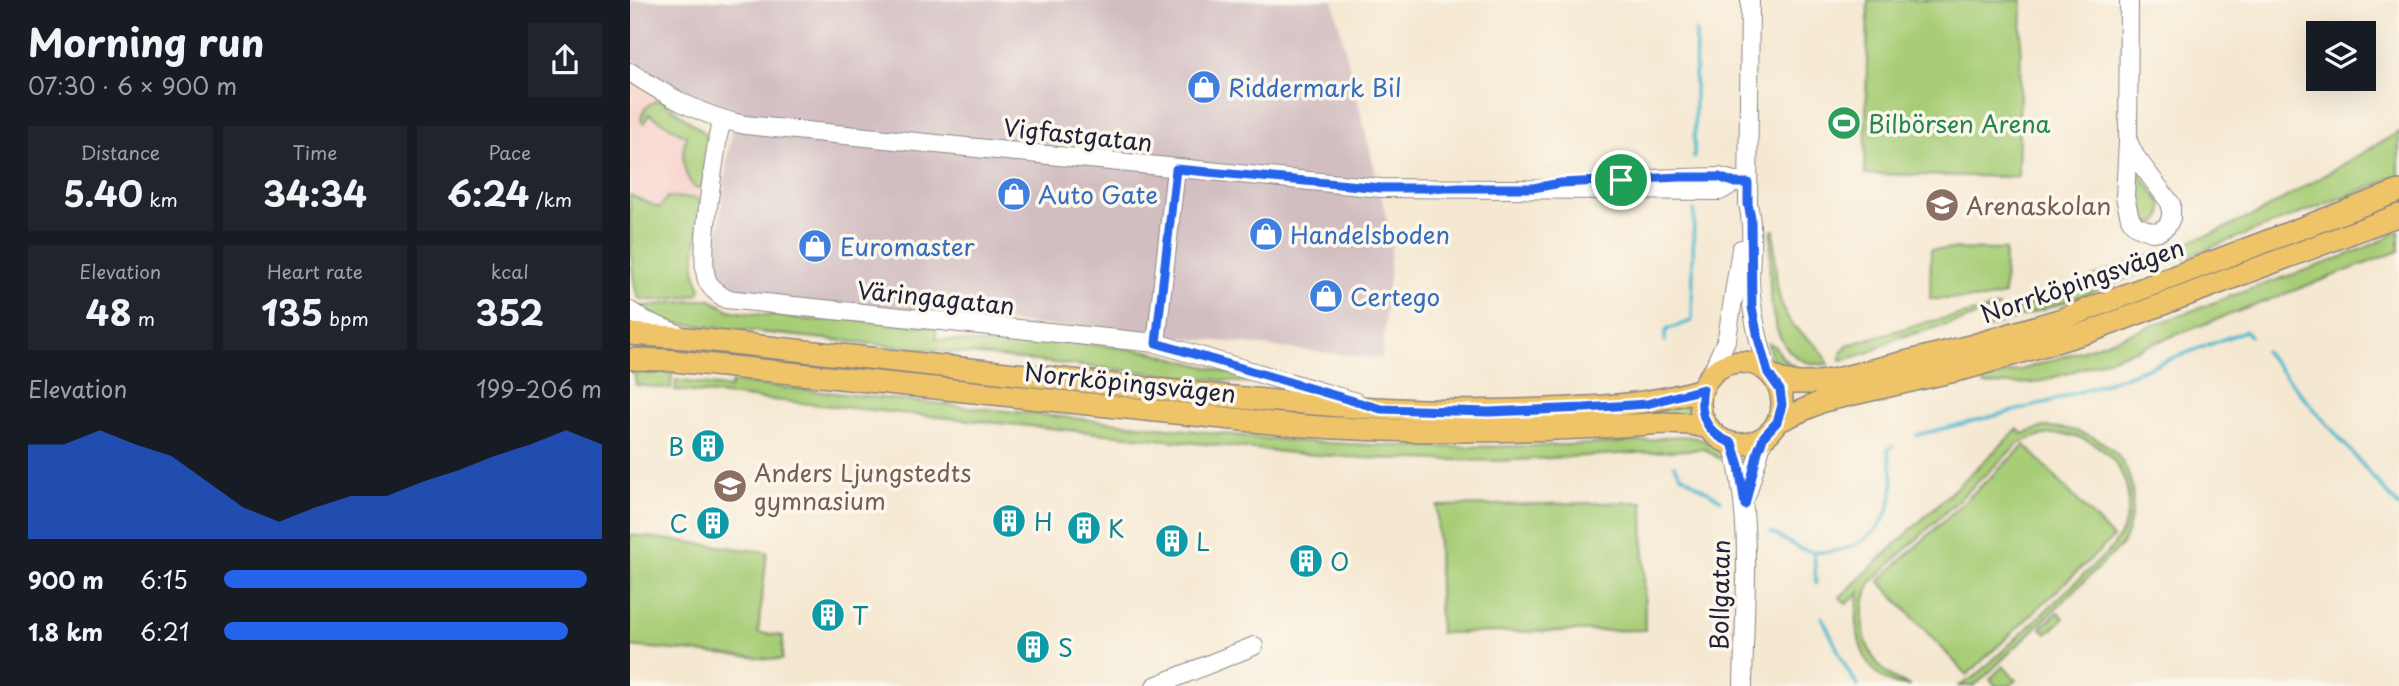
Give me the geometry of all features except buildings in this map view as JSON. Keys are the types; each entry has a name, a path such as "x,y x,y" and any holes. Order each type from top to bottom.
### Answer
{"main road":[{"name":"Norrköpingsvägen","path":"1770,375 1791,383 1811,383 1970,346 2062,319 2399,191"},
{"name":"Norrköpingsvägen","path":"1771,429 1823,401 1968,368 2089,332 2399,215"},
{"name":"Norrköpingsvägen","path":"630,334 1218,396 1381,409 1489,412 1647,404 1713,377"},
{"name":"Norrköpingsvägen","path":"630,359 665,360 1367,431 1496,433 1664,423 1709,428"},
{"path":"1748,363 1770,375 1781,398 1771,429 1749,443 1732,443 1718,437 1702,415 1700,402 1713,377 1748,363"}],"street":[{"path":"1750,0 1742,183 1751,218 1752,307 1758,338 1770,375"},
{"path":"2129,0 2129,141 2125,197 2130,218 2136,226 2144,230 2160,231 2168,226 2171,204 2135,156 2129,141"},
{"name":"Vigfastgatan","path":"630,72 684,105 722,120 746,125 1176,169 1381,188 1720,191 1742,183"},
{"name":"Väringagatan","path":"722,120 705,258 708,281 714,291 726,299 741,303 1156,343 1381,409"},
{"path":"1156,343 1176,169"},
{"path":"1713,377 1739,330 1742,310 1742,218 1748,204"},
{"path":"630,312 687,338"},
{"name":"Bollgatan","path":"1745,505 1752,472 1771,429"},
{"name":"Bollgatan","path":"1732,443 1739,466 1745,505 1743,686"},
{"path":"1156,686 1195,679 1254,646"}],"shaded area":[{"path":"630,0 1333,0 1392,240 1382,359 1227,342 745,298 726,289 714,271 728,153 737,109 695,96 630,58"},
{"path":"632,82 661,100 649,114 687,138 682,147 687,179 704,186 702,207 694,198 667,197 660,209 630,195"}],"green space":[{"path":"1868,0 2022,0 2018,177 1865,174"},
{"path":"661,100 705,133 708,147 704,186 701,188 694,187 685,170 684,149 687,137 649,114 644,123 641,121 647,107"},
{"path":"2399,132 2399,175 2389,180 2080,297 1984,329 1982,323 2114,268 2214,233 2259,213"},
{"path":"2131,161 2162,204 2162,216 2157,223 2142,221 2132,207"},
{"path":"630,195 660,208 667,197 694,198 700,201 702,207 695,259 701,288 699,294 658,300 639,298 632,266"},
{"path":"1772,230 1781,304 1793,325 1817,347 1828,364 1806,362 1790,352 1780,336 1773,316 1770,294"},
{"path":"2399,231 2399,251 2141,348 2034,383 1984,385 1983,380 2113,340 2342,257"},
{"path":"1931,249 2005,250 2004,295 1984,299 1930,299"},
{"path":"709,299 738,312 811,320 846,319 936,327 936,339 985,344 986,332 1147,351 1252,379 1247,383 682,324 655,319 638,307"},
{"path":"2000,307 1962,321 1897,338 1870,352 1841,361 1841,353 1847,345 1923,323"},
{"path":"1768,343 1788,362 1812,372 1812,376 1782,369 1773,359"},
{"path":"634,348 762,356 1251,408 1631,413 1676,407 1691,401 1693,416 1362,423 634,352"},
{"path":"633,367 646,367 672,374 671,389 636,385"},
{"path":"676,380 730,388 732,382 1327,443 1509,447 1688,437 1716,447 1725,453 1729,461 1720,459 1705,449 1499,461 1303,454 675,390"},
{"path":"2045,427 2092,436 2109,447 2122,461 2130,478 2133,498 2130,521 2122,545 1980,681 1973,686 1959,686 1976,676 2109,551 2124,526 2128,502 2124,479 2112,459 2094,444 2071,436 2046,435 2018,444 1871,582 1863,613 1867,643 1882,669 1910,686 1881,677 1870,666 1859,638 1857,607 1860,592 1846,604 1840,597 2018,429 2023,434"},
{"path":"2025,445 2113,538 1967,675 1879,581"},
{"path":"1643,502 1645,630 1440,633 1437,506"},
{"path":"630,535 767,552 758,633 783,636 782,660 630,646"},
{"path":"2058,612 2064,618 2047,634 2041,628"},
{"path":"2003,666 2016,680 2010,686 1996,686 1990,679"}],"waterway":[{"path":"1694,158 1696,31"},
{"path":"1665,341 1668,329 1692,321 1694,210"},
{"path":"1917,435 2042,404 2118,379 2245,331 2250,336"},
{"path":"2264,351 2399,507"},
{"path":"1814,552 1844,549 1869,536 1879,526 1891,500 1893,480 1888,450 1892,446"},
{"path":"1674,465 1681,475 1721,500"},
{"path":"1771,532 1800,549 1814,552 1816,583"},
{"path":"1822,617 1858,686"}],"place":[{"name":"Riddermark Bil","path":"1204,87"},
{"name":"Bilbörsen Arena","path":"1844,123"},
{"name":"Auto Gate","path":"1014,194"},
{"name":"Arenaskolan","path":"1942,205"},
{"name":"Handelsboden","path":"1266,234"},
{"name":"Euromaster","path":"815,246"},
{"name":"Certego","path":"1326,296"},
{"name":"B","path":"708,446"},
{"name":"Anders Ljungstedts gymnasium","path":"730,486"},
{"name":"H","path":"1009,521"},
{"name":"C","path":"713,523"},
{"name":"K","path":"1084,528"},
{"name":"L","path":"1172,541"},
{"name":"O","path":"1306,561"},
{"name":"T","path":"828,615"},
{"name":"S","path":"1033,647"}],"route":[{"path":"1176,169 1381,188 1533,188 1561,183 1621,180 1719,177 1735,183 1748,183 1752,307 1768,373 1777,383 1782,405 1777,422 1764,436 1758,451 1745,505 1739,466 1732,443 1718,437 1702,415 1700,402 1703,389 1647,404 1585,408 1489,412 1381,409 1156,343 1176,169"}]}
